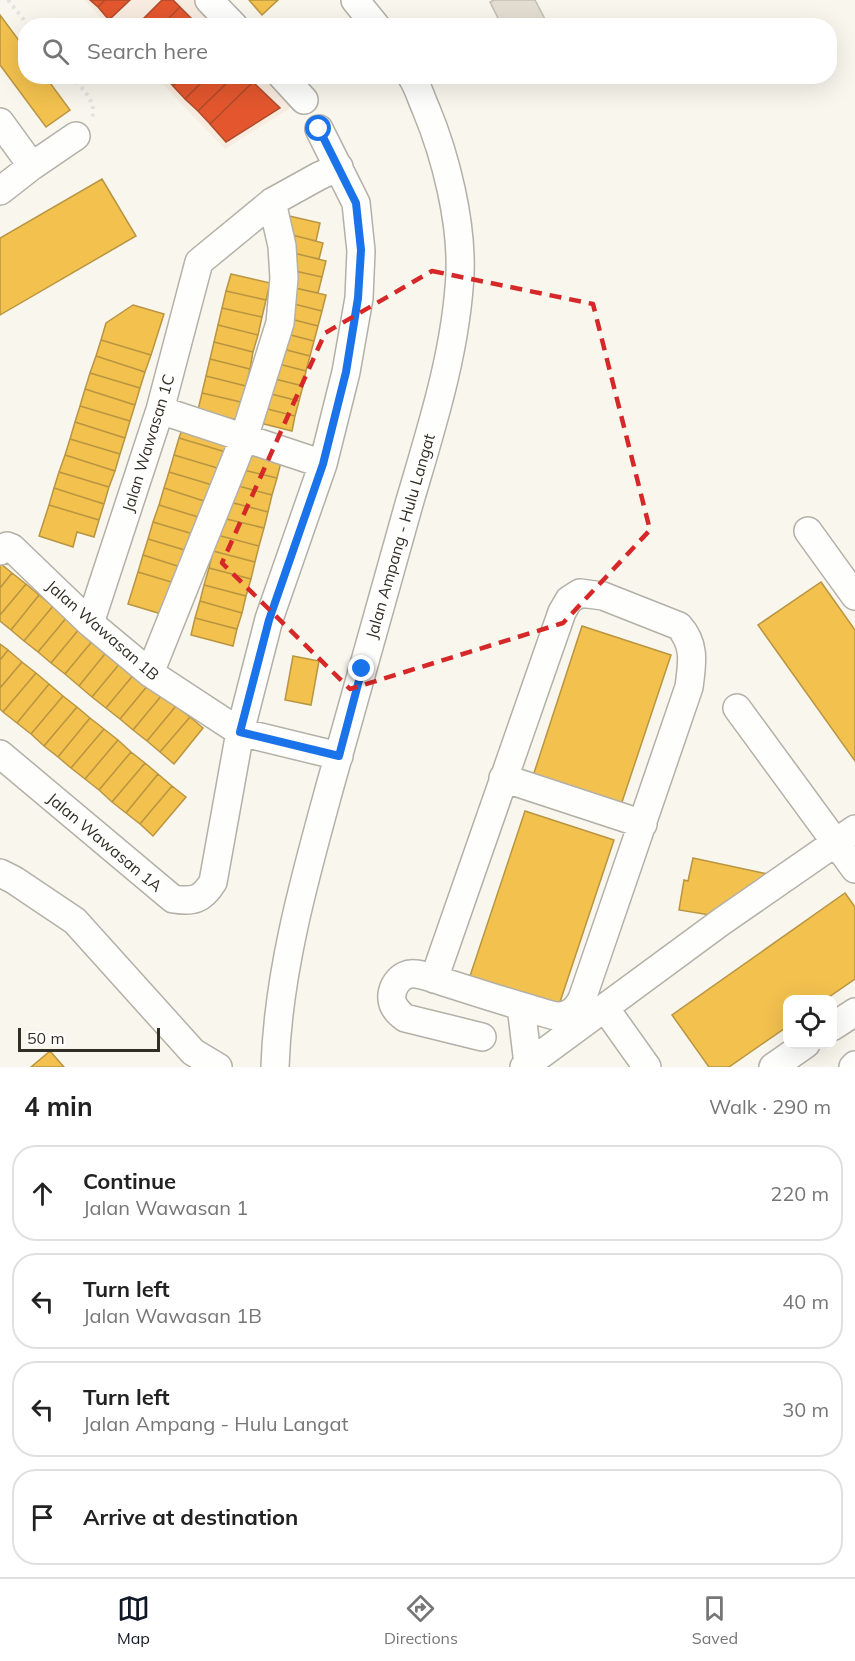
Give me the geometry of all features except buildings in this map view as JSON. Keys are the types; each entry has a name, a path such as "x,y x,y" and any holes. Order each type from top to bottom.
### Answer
{"street":[{"path":"209,0 226,18"},
{"path":"358,1 370,18"},
{"path":"289,84 304,100"},
{"name":"Jalan Ampang - Hulu Langat","path":"276,1067 276,1036 295,925 452,346 460,271 456,221 450,182 439,138 415,84"},
{"path":"0,122 32,166"},
{"path":"240,732 269,620 323,464 346,372 358,298 361,250 356,203 319,129"},
{"path":"0,191 76,136"},
{"path":"150,673 244,438 280,322 284,278 282,246 272,202 339,167"},
{"name":"Jalan Wawasan 1C","path":"90,623 160,410 200,262 272,202"},
{"path":"160,410 323,464"},
{"path":"808,531 855,596"},
{"name":"Jalan Wawasan 1B","path":"3,548 12,548 90,623 150,673 240,732 339,756"},
{"path":"434,979 562,612 569,600 580,593 603,596 679,626 687,635 692,649 689,687 578,1008 568,1014 558,1016 521,1006 414,973 403,976 395,984 392,991 392,1003 397,1012 405,1018 482,1037"},
{"path":"737,708 845,836 855,869"},
{"name":"Jalan Wawasan 1A","path":"0,753 173,899 190,901 206,893 213,882 240,732"},
{"path":"503,778 643,824"},
{"path":"526,1065 721,922 845,836"},
{"path":"0,873 75,921 185,1060 218,1067"},
{"path":"521,1006 526,1065"},
{"path":"605,1008 647,1067"},
{"path":"837,1024 855,1012"},
{"path":"773,1067 799,1049"}],"path":[{"path":"8,0 23,18"},
{"path":"76,136 90,123 94,114 94,104 78,84"}],"highlighted area":[{"path":"432,271 593,304 650,530 563,623 350,689 222,563 325,333"}],"shaded area":[{"path":"84,0 196,0 213,18 101,18"},
{"path":"163,84 275,84 295,105 225,149"}],"route":[{"path":"319,129 356,203 361,250 358,298 346,372 323,464 269,620 240,732 339,756 362,669"}]}
